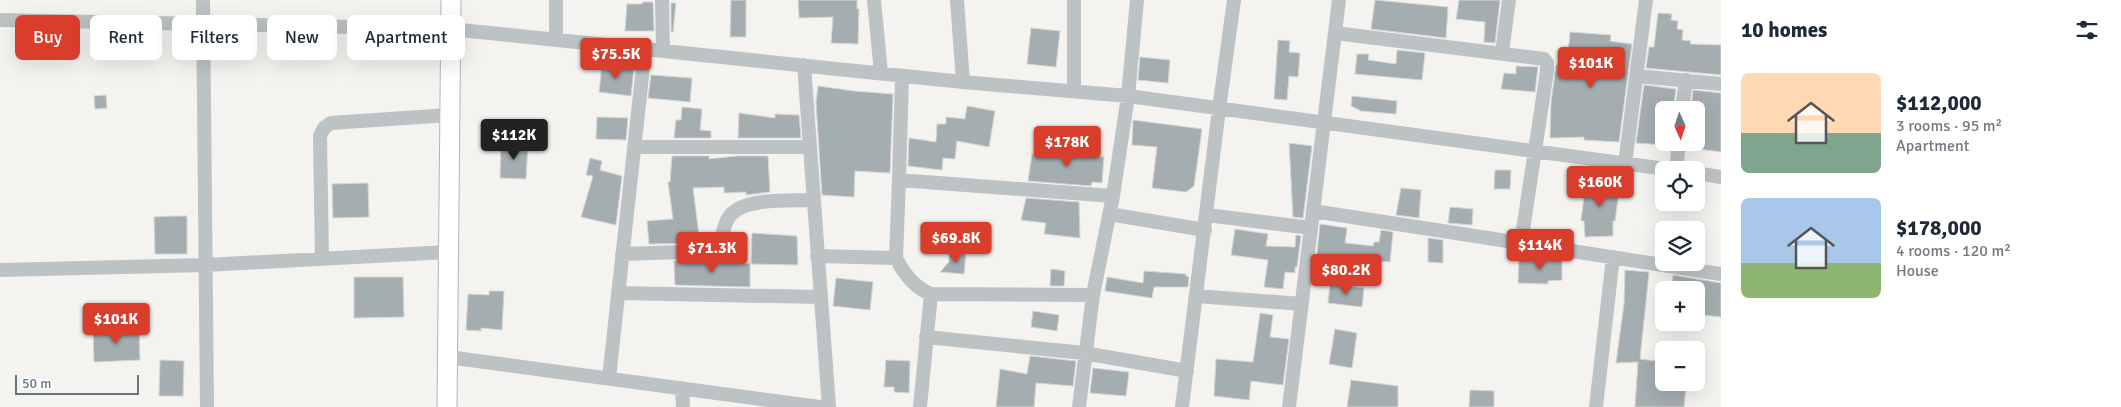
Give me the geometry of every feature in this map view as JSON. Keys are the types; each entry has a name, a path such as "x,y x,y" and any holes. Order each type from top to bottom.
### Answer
{"street":[{"path":"203,0 203,15"},
{"path":"451,0 451,15"},
{"path":"556,0 556,40"},
{"path":"662,0 663,51"},
{"path":"874,0 881,74"},
{"path":"957,0 963,82"},
{"path":"1074,0 1074,91"},
{"path":"1079,407 1084,353 1093,295 1113,196 1128,96 1137,0 1133,0"},
{"path":"1182,407 1234,0"},
{"path":"1289,407 1339,0"},
{"path":"1502,53 1510,0"},
{"path":"1625,164 1646,0"},
{"path":"0,20 172,23"},
{"path":"257,24 347,26"},
{"path":"465,30 881,74 1128,96 1655,168"},
{"path":"1335,33 1544,59 1547,63 1521,243"},
{"path":"609,378 645,49"},
{"path":"203,60 207,407"},
{"path":"447,407 450,60"},
{"path":"804,66 829,407"},
{"path":"902,76 896,258 902,270 923,291 931,294 1093,295"},
{"path":"1637,76 1721,84"},
{"path":"1683,101 1686,80"},
{"path":"322,259 320,136 324,128 331,123 449,115"},
{"path":"634,146 810,147"},
{"path":"1705,174 1721,177"},
{"path":"898,180 1113,196"},
{"path":"622,254 713,252 721,244 725,224 736,209 749,203 814,200"},
{"path":"1313,211 1721,274"},
{"path":"1109,214 1205,230"},
{"path":"1207,215 1311,228"},
{"path":"0,270 206,265 448,252"},
{"path":"817,256 896,258"},
{"path":"1596,407 1612,257"},
{"path":"618,293 821,298"},
{"path":"920,407 931,294"},
{"path":"1196,296 1302,304"},
{"path":"926,337 1084,353 1187,371"},
{"path":"448,357 820,407"},
{"path":"682,388 683,407"}],"building":[{"path":"731,0 746,0 746,37 730,37"},
{"path":"798,0 857,0 857,9 859,9 858,44 831,43 833,17 799,18"},
{"path":"1375,0 1448,7 1446,38 1371,29"},
{"path":"1459,0 1500,0 1495,43 1484,42 1485,22 1456,19"},
{"path":"643,2 653,2 654,31 625,31 627,4 642,4"},
{"path":"671,3 676,3 673,32 671,32"},
{"path":"1658,13 1672,14 1671,20 1678,21 1677,29 1683,30 1682,40 1691,41 1690,44 1721,45 1721,75 1646,68 1649,47 1654,47"},
{"path":"1031,28 1060,31 1056,67 1027,64"},
{"path":"1570,32 1611,35 1610,41 1632,44 1619,142 1584,140 1584,137 1550,138 1551,103 1556,65 1567,64"},
{"path":"1278,40 1290,41 1289,52 1300,53 1298,77 1289,76 1287,100 1274,99"},
{"path":"1397,50 1425,53 1422,80 1355,74 1357,54 1369,54 1368,60 1396,64"},
{"path":"1140,57 1170,60 1168,83 1138,80"},
{"path":"602,64 634,68 631,96 599,92"},
{"path":"1516,66 1538,67 1535,92 1501,89 1504,73 1516,74"},
{"path":"651,75 692,78 690,102 648,98"},
{"path":"1644,85 1676,89 1674,101 1655,101 1655,144 1636,143"},
{"path":"818,86 893,94 890,173 855,171 854,197 822,195 816,103"},
{"path":"1693,90 1721,93 1721,152 1705,150 1705,101 1692,101"},
{"path":"106,95 107,108 95,109 94,96"},
{"path":"1352,96 1397,101 1396,114 1361,111 1351,106"},
{"path":"967,106 995,111 989,147 957,141 955,159 943,158 942,170 908,166 909,138 936,142 937,124 946,124 946,117 965,119"},
{"path":"682,107 702,109 700,130 711,131 711,138 674,138 676,120 681,120"},
{"path":"739,113 775,118 775,114 799,115 801,138 738,138"},
{"path":"597,117 628,118 626,140 596,139"},
{"path":"1133,120 1202,129 1194,186 1186,192 1152,188 1157,147 1132,145"},
{"path":"501,143 528,144 526,179 500,178"},
{"path":"1289,143 1312,146 1303,218 1293,217"},
{"path":"1062,144 1079,146 1077,155 1104,157 1102,183 1092,182 1091,186 1028,181 1032,154 1061,156"},
{"path":"672,156 709,156 709,159 737,156 768,156 770,192 746,195 746,192 724,193 724,187 693,188 700,243 649,244 647,221 673,219 668,182 670,182"},
{"path":"590,158 602,161 600,170 622,176 616,225 581,217 593,176 586,175"},
{"path":"1495,170 1511,170 1510,189 1494,189"},
{"path":"1586,180 1620,184 1615,221 1613,221 1613,236 1585,237 1584,221 1581,221"},
{"path":"368,183 369,217 333,218 332,184"},
{"path":"1401,188 1421,190 1419,218 1396,215"},
{"path":"1026,198 1079,202 1080,238 1044,234 1046,223 1021,220"},
{"path":"1450,207 1473,209 1472,225 1448,223"},
{"path":"187,216 187,254 155,254 154,217"},
{"path":"1320,224 1347,228 1345,243 1373,246 1374,242 1379,242 1381,230 1393,232 1390,262 1344,258 1344,262 1316,262"},
{"path":"1235,229 1268,234 1266,246 1295,247 1296,235 1301,236 1295,273 1285,272 1283,289 1264,287 1268,260 1231,255"},
{"path":"752,233 797,236 798,265 751,264"},
{"path":"1428,238 1443,240 1443,263 1428,262"},
{"path":"949,254 966,254 964,274 940,272 949,262"},
{"path":"1519,259 1549,261 1549,259 1562,259 1562,280 1548,281 1548,284 1518,283"},
{"path":"702,260 703,263 709,264 750,263 750,287 675,285 674,261"},
{"path":"1051,269 1065,271 1064,286 1050,286"},
{"path":"1625,270 1649,272 1640,359 1655,361 1655,391 1686,391 1684,407 1635,407 1638,362 1616,363 1624,304"},
{"path":"1144,271 1186,274 1189,277 1188,287 1154,287 1152,298 1105,291 1107,277 1143,283"},
{"path":"1673,275 1721,283 1721,317 1705,315 1705,281 1672,281"},
{"path":"354,277 403,277 404,317 354,318"},
{"path":"836,278 873,282 870,310 833,306"},
{"path":"1330,284 1364,288 1362,307 1328,303"},
{"path":"489,291 504,291 502,330 481,328 481,331 466,330 468,294 489,295"},
{"path":"1033,311 1059,315 1057,331 1031,327"},
{"path":"1260,313 1273,315 1270,337 1289,339 1283,385 1251,381 1249,400 1214,396 1216,359 1253,362"},
{"path":"139,328 140,360 94,362 93,330"},
{"path":"1335,329 1357,333 1352,368 1329,364"},
{"path":"1030,356 1076,361 1073,386 1036,383 1034,407 996,407 1000,369 1027,374"},
{"path":"160,360 184,361 183,396 159,396"},
{"path":"886,360 910,361 909,393 894,392 894,387 884,387"},
{"path":"1093,368 1129,372 1126,396 1090,393"},
{"path":"1351,380 1398,386 1398,407 1347,407"},
{"path":"1470,390 1494,391 1494,407 1469,407"}]}
